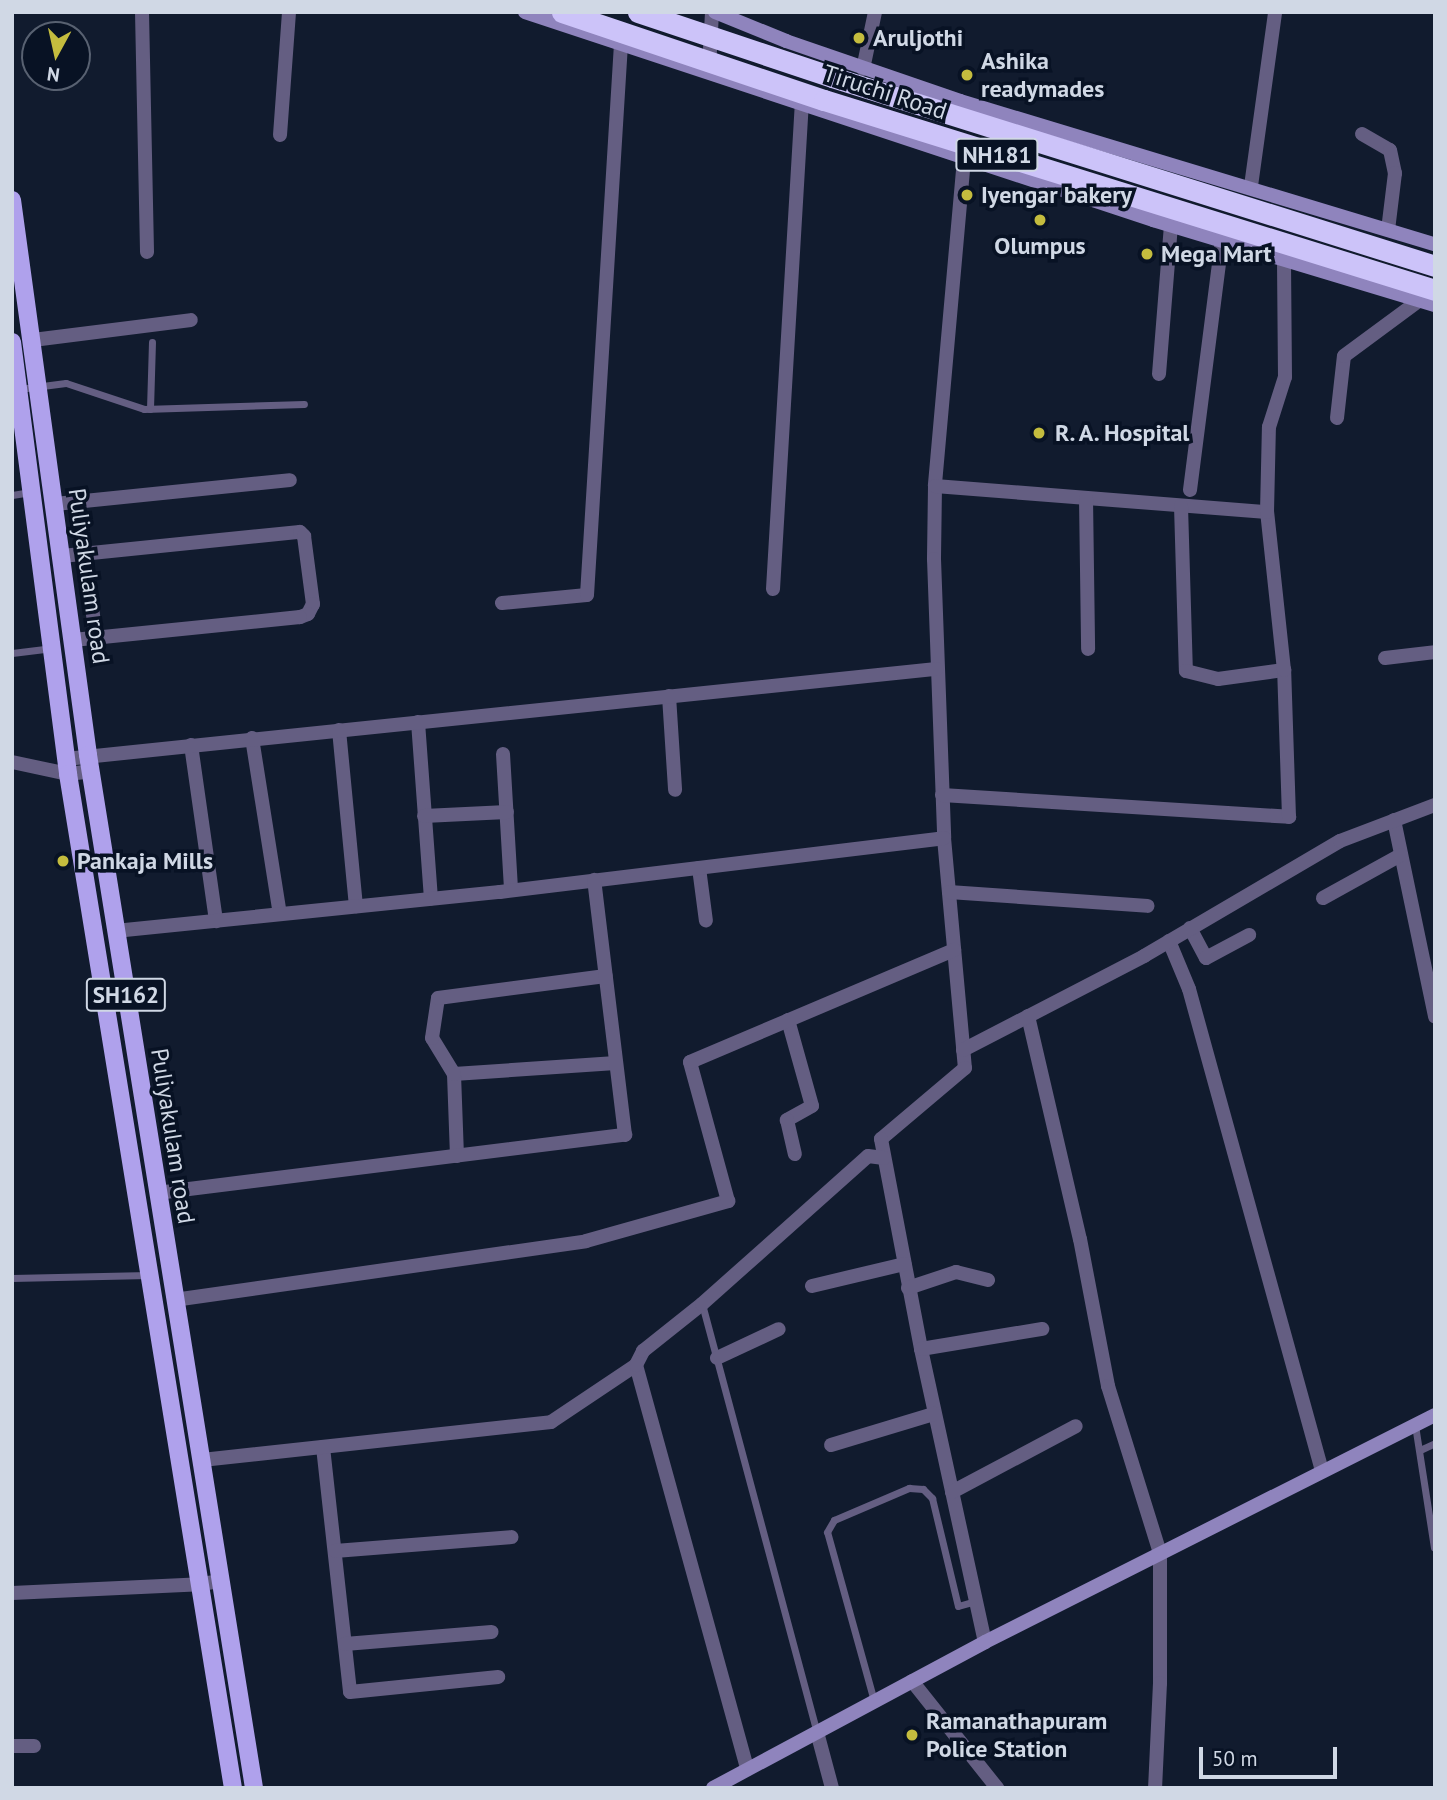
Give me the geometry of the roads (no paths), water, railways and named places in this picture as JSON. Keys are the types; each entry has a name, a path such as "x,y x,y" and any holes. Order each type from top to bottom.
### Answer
{"highway":[{"name":"Tiruchi Road","path":"562,12 1430,298"},
{"name":"Tiruchi Road","path":"638,12 845,81 1435,266"}],"main road":[{"name":"Puliyakulam road","path":"12,200 90,763 254,1788"},
{"name":"Puliyakulam road","path":"12,342 17,399 32,492 67,766 233,1788"}],"street":[{"path":"142,12 147,252"},
{"path":"280,135 289,12"},
{"path":"525,12 1171,226 1430,298"},
{"path":"709,73 714,12 863,69 960,101 1251,186 1435,244"},
{"path":"863,69 875,12"},
{"path":"1251,186 1275,12"},
{"path":"502,603 587,595 621,44"},
{"path":"773,589 802,104"},
{"path":"1362,134 1390,150 1395,173 1388,230"},
{"path":"964,159 935,486 936,669 944,838 965,1068 881,1139 920,1349 985,1642"},
{"path":"1159,374 1171,226"},
{"path":"1190,490 1222,240"},
{"path":"942,794 1289,817 1284,670 1267,512 1269,427 1285,377 1284,258"},
{"path":"1337,418 1344,356 1430,298"},
{"path":"33,340 191,320"},
{"path":"55,504 290,480"},
{"path":"935,486 1267,512"},
{"path":"1086,498 1088,649"},
{"path":"1181,506 1186,671 1218,679 1284,670"},
{"path":"62,556 300,532 303,536 313,604 307,614 300,617 73,640"},
{"path":"85,553 96,638"},
{"path":"1385,658 1435,652"},
{"path":"12,762 67,766 191,745 252,738 936,669"},
{"path":"669,696 675,790"},
{"path":"418,722 431,899"},
{"path":"339,730 356,906"},
{"path":"252,738 280,914"},
{"path":"191,745 216,921"},
{"path":"503,754 511,890"},
{"path":"963,1050 1170,941 1340,841 1435,805"},
{"path":"425,816 507,812"},
{"path":"1394,820 1435,1017"},
{"path":"116,931 431,899 944,838"},
{"path":"1323,898 1401,855"},
{"path":"699,868 706,921"},
{"path":"157,1193 625,1135 594,880"},
{"path":"948,892 1148,906"},
{"path":"1191,928 1206,958 1249,935"},
{"path":"1170,941 1189,989 1322,1471"},
{"path":"174,1300 586,1241 728,1201 690,1062 954,950"},
{"path":"457,1156 454,1074 432,1038 438,998 606,976"},
{"path":"1028,1017 1080,1239 1108,1386 1160,1553 1160,1683 1155,1788"},
{"path":"788,1020 813,1106 787,1120 795,1154"},
{"path":"454,1074 616,1063"},
{"path":"202,1460 551,1422 636,1365 643,1351 702,1304 868,1156 884,1158"},
{"path":"812,1286 904,1264"},
{"path":"908,1288 956,1272 988,1280"},
{"path":"717,1358 779,1329"},
{"path":"920,1349 1042,1329"},
{"path":"636,1365 747,1769"},
{"path":"831,1445 934,1415"},
{"path":"713,1788 985,1642 1435,1415"},
{"path":"951,1492 1076,1426"},
{"path":"323,1447 350,1692 498,1677"},
{"path":"335,1551 511,1537"},
{"path":"12,1593 221,1581"},
{"path":"345,1644 492,1632"},
{"path":"912,1681 997,1788"},
{"path":"817,1732 832,1788"},
{"path":"12,1746 34,1746"}],"lane":[{"path":"150,409 152,342"},
{"path":"17,399 40,388 66,383 150,409 304,404"},
{"path":"12,495 32,492"},
{"path":"12,653 51,648"},
{"path":"12,1278 149,1275"},
{"path":"702,1304 817,1732"},
{"path":"1415,1424 1434,1548"},
{"path":"1420,1450 1435,1443"},
{"path":"874,1701 827,1532 834,1520 909,1488 923,1489 932,1498 958,1606 976,1601"}],"place":[{"name":"Aruljothi","path":"859,38"},
{"name":"Ashika readymades","path":"967,75"},
{"name":"Iyengar bakery","path":"967,195"},
{"name":"Olumpus","path":"1040,220"},
{"name":"Mega Mart","path":"1147,254"},
{"name":"R. A. Hospital","path":"1039,433"},
{"name":"Pankaja Mills","path":"63,861"},
{"name":"Ramanathapuram Police Station","path":"912,1735"}]}
